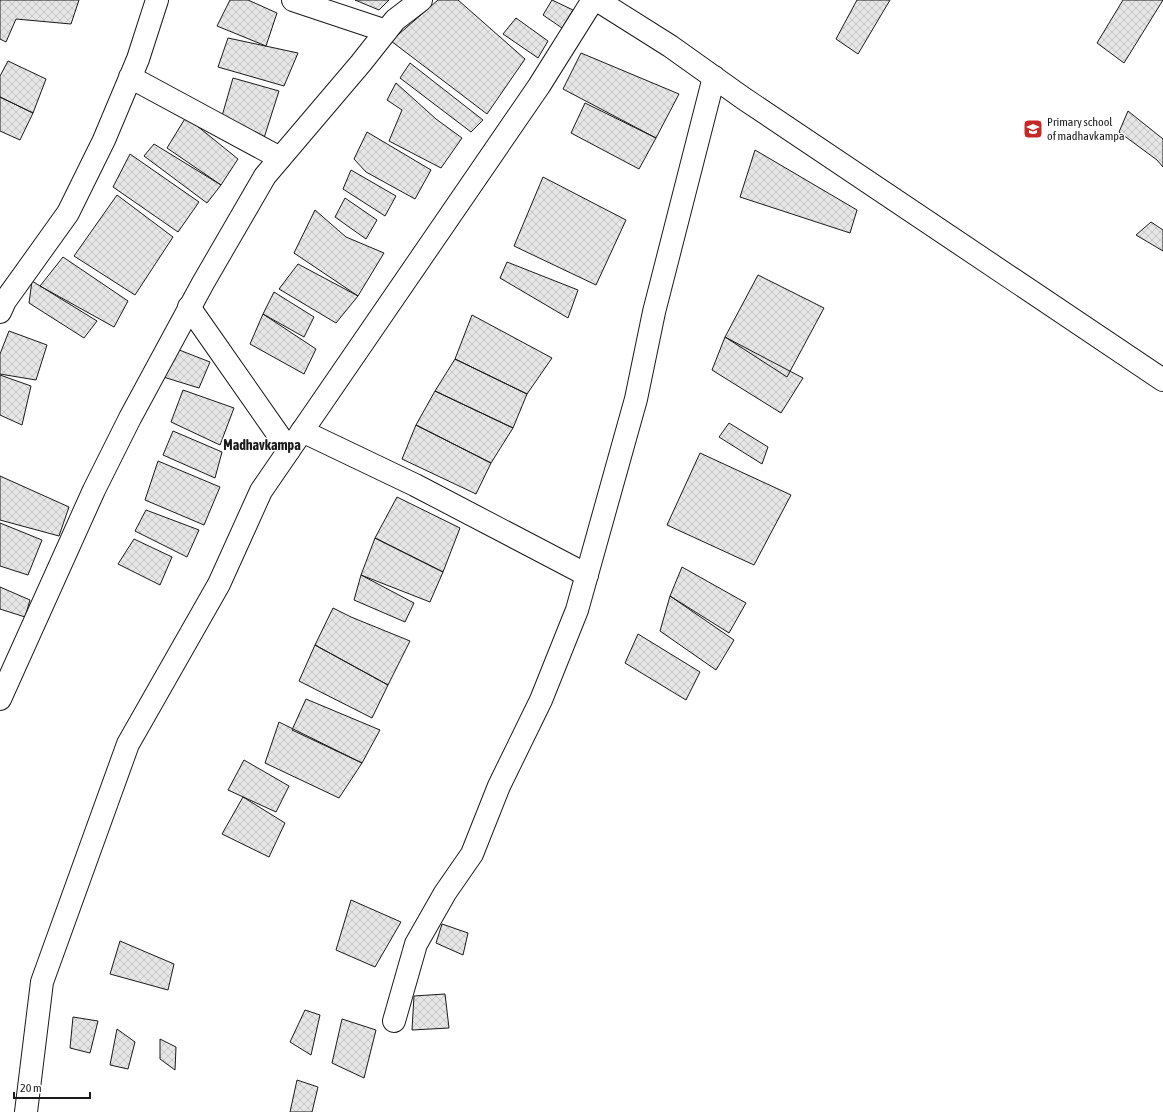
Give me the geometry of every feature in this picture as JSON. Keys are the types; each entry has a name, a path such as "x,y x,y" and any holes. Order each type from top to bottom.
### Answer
{"main road":[{"path":"0,312 5,301 68,213 104,140 138,59 157,0"},
{"path":"293,0 386,31"},
{"path":"0,699 94,490 130,418 189,307 265,176 362,63 395,20 421,0"},
{"path":"26,1112 42,982 128,744 219,584 261,491 539,86 593,0"},
{"path":"596,0 670,46 714,78 1161,375"},
{"path":"130,77 280,158"},
{"path":"394,1021 416,944 445,893 472,854 499,786 541,700 577,610 636,399 654,312 714,78"},
{"path":"189,307 289,450"},
{"path":"302,431 415,484 587,575"}],"building":[{"path":"0,0 79,0 71,24 16,19 6,42 0,39"},
{"path":"230,0 248,0 277,13 266,46 217,26"},
{"path":"355,0 389,0 379,10"},
{"path":"438,0 458,0 525,59 487,114 391,41"},
{"path":"552,0 573,10 562,28 543,15"},
{"path":"857,0 890,0 858,54 836,39"},
{"path":"1123,0 1163,0 1124,63 1097,43"},
{"path":"516,18 548,41 538,58 503,34"},
{"path":"228,38 298,53 284,86 218,67"},
{"path":"581,53 679,94 656,138 563,89"},
{"path":"8,61 46,79 33,113 0,97 0,76"},
{"path":"410,63 483,120 471,132 400,78"},
{"path":"233,78 279,91 264,138 222,116"},
{"path":"396,83 436,119 462,138 441,168 389,141 402,110 387,100"},
{"path":"0,97 33,113 20,140 0,131"},
{"path":"585,103 656,138 639,169 571,133"},
{"path":"1128,111 1163,139 1163,167 1157,160 1119,132"},
{"path":"186,117 238,159 221,185 167,148"},
{"path":"367,132 431,170 415,199 366,172 354,159"},
{"path":"154,144 221,185 207,203 144,156"},
{"path":"755,150 857,210 850,233 740,197"},
{"path":"130,154 199,202 178,232 113,187"},
{"path":"351,170 396,196 385,216 343,189"},
{"path":"543,177 626,220 596,285 514,246"},
{"path":"117,195 173,237 135,295 74,256"},
{"path":"345,198 377,220 366,239 335,217"},
{"path":"315,210 346,237 384,253 358,296 294,253"},
{"path":"1151,222 1163,230 1163,251 1136,235"},
{"path":"63,257 128,301 114,327 40,286"},
{"path":"507,262 578,290 568,318 500,278"},
{"path":"298,264 358,296 336,323 279,289"},
{"path":"758,275 824,308 787,377 725,337"},
{"path":"32,281 97,321 84,338 29,303"},
{"path":"274,292 314,317 304,337 263,314"},
{"path":"263,314 316,349 304,374 250,344"},
{"path":"472,315 552,358 527,394 455,359"},
{"path":"9,331 47,345 36,380 0,374 0,354"},
{"path":"725,337 803,378 781,413 712,370"},
{"path":"169,346 210,362 199,388 160,376"},
{"path":"455,359 527,394 513,428 435,391"},
{"path":"0,375 31,386 22,425 0,415"},
{"path":"183,390 234,408 220,445 171,422"},
{"path":"435,391 513,428 491,463 416,425"},
{"path":"729,423 768,447 762,464 719,437"},
{"path":"416,425 491,463 476,494 402,459"},
{"path":"173,431 222,452 215,478 163,455"},
{"path":"700,453 791,495 754,565 667,525"},
{"path":"158,461 220,487 204,525 145,500"},
{"path":"0,476 69,507 59,536 0,520"},
{"path":"397,497 460,528 443,572 375,538"},
{"path":"146,510 199,530 187,557 135,531"},
{"path":"0,523 42,540 28,575 0,566"},
{"path":"375,538 443,572 430,602 361,575"},
{"path":"134,539 172,557 160,585 118,564"},
{"path":"682,567 746,603 729,633 670,596"},
{"path":"361,575 414,603 405,622 354,600"},
{"path":"0,587 30,600 25,617 0,609"},
{"path":"670,596 734,640 716,670 660,631"},
{"path":"333,608 410,641 388,685 315,645"},
{"path":"638,634 700,672 686,700 625,663"},
{"path":"315,645 388,685 372,718 299,681"},
{"path":"306,699 380,730 362,763 292,730"},
{"path":"279,722 362,763 339,798 265,763"},
{"path":"244,760 289,786 276,812 228,790"},
{"path":"243,797 285,823 269,857 222,834"},
{"path":"351,900 401,922 375,967 336,950"},
{"path":"442,924 468,933 463,955 436,943"},
{"path":"120,941 174,964 168,990 110,974"},
{"path":"445,994 449,1028 412,1030 414,996"},
{"path":"305,1010 320,1015 311,1055 290,1042"},
{"path":"73,1017 98,1021 90,1053 70,1048"},
{"path":"342,1019 376,1030 364,1078 332,1063"},
{"path":"117,1029 135,1042 128,1069 110,1065"},
{"path":"160,1039 176,1047 175,1070 160,1059"},
{"path":"297,1080 318,1087 312,1112 290,1112"}],"place":[{"name":"Primary school of madhavkampa","path":"1033,129"}],"district":[{"name":"Madhavkampa","path":"262,445"}]}
